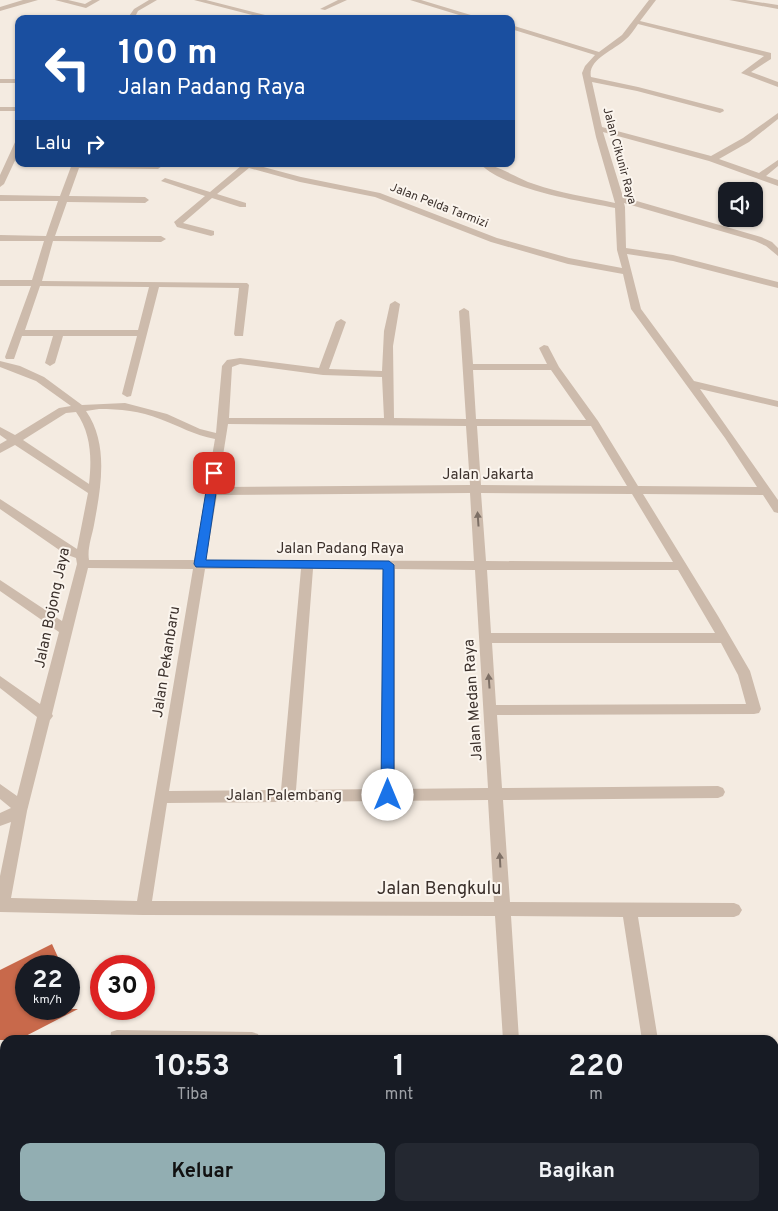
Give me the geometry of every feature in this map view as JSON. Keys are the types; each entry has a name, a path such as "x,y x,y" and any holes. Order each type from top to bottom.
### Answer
{"street":[{"path":"0,9 17,3 35,0"},
{"path":"58,0 86,6 97,0"},
{"path":"133,15 136,10 154,0"},
{"path":"197,0 261,15"},
{"path":"216,4 223,0"},
{"path":"413,0 467,15"},
{"path":"653,0 638,22 625,36 587,68 588,80 638,89 720,111"},
{"path":"732,0 778,7"},
{"path":"323,10 338,1"},
{"path":"638,22 767,54 768,57 745,73 778,84"},
{"path":"515,28 601,55"},
{"path":"0,80 15,81"},
{"name":"Jalan Cikunir Raya","path":"588,80 598,128 620,203 622,250 636,309 692,384 778,509"},
{"path":"0,109 15,109"},
{"path":"712,159 746,140 778,115"},
{"path":"598,128 712,159 778,183"},
{"path":"0,184 15,151"},
{"path":"761,176 778,162"},
{"path":"5,361 19,333 49,238 75,167"},
{"path":"211,233 178,222 188,212 212,196 242,167"},
{"name":"Jalan Pelda Tarmizi","path":"256,167 377,195 487,238 568,261 626,272"},
{"path":"274,172 280,167"},
{"path":"489,167 511,179 541,188 620,203 758,239 770,244 778,253"},
{"path":"165,181 243,206"},
{"path":"0,198 145,200"},
{"path":"0,238 161,239"},
{"path":"622,250 689,262 778,285"},
{"path":"0,283 244,285 239,334"},
{"path":"128,394 155,284"},
{"path":"389,422 390,322 395,304"},
{"name":"Jalan Medan Raya","path":"464,311 510,1035"},
{"path":"341,322 323,372 388,374"},
{"path":"19,333 143,333"},
{"path":"50,363 59,333"},
{"path":"490,710 754,709 745,675 725,638 594,423 554,367 544,348"},
{"name":"Jalan Bojong Jaya","path":"1,905 21,809 46,716 83,559 97,459 94,436 80,408 51,385 5,361"},
{"name":"Jalan Pekanbaru","path":"143,908 223,422 227,366 231,362 240,361 323,372"},
{"path":"468,367 554,367"},
{"path":"692,384 778,404"},
{"path":"0,449 63,410 80,408 124,406 163,416 197,432 220,437"},
{"path":"223,422 594,423"},
{"path":"0,430 92,491"},
{"name":"Jalan Jakarta","path":"212,491 476,489 765,491"},
{"path":"0,503 83,559"},
{"name":"Jalan Padang Raya","path":"83,559 200,564 681,566"},
{"path":"288,795 307,565"},
{"path":"388,795 389,565"},
{"path":"0,585 65,630"},
{"path":"486,638 725,638"},
{"path":"0,681 46,716"},
{"path":"0,790 21,809 0,820"},
{"name":"Jalan Palembang","path":"162,796 718,792"},
{"name":"Jalan Bengkulu","path":"1,905 143,908 734,910"},
{"path":"629,909 649,1035"}],"building":[{"path":"52,944 57,955 30,955"},
{"path":"15,962 15,1020 57,1020 28,1035 0,1035 0,970"}],"route":[{"path":"214,473 200,564 389,565 388,795"}]}
